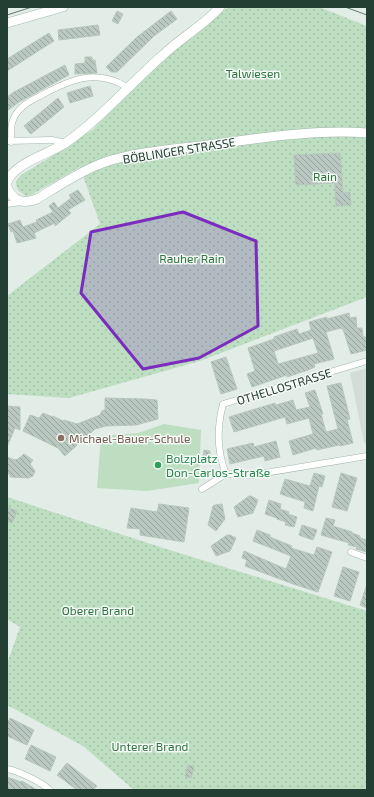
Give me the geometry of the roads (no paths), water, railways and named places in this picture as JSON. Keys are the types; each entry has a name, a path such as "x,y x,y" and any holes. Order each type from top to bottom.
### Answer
{"main road":[{"path":"7,23 63,7"},
{"path":"7,182 10,176 21,167 66,143 90,124 165,52 213,15 220,7"},
{"name":"BÖBLINGER STRASSE","path":"22,202 29,202 37,199 93,167 114,160 152,152 277,136 351,132 367,133"},
{"path":"7,188 15,198 22,202"}],"street":[{"path":"66,143 52,140 9,142 12,122 20,110 31,100 57,86 77,79 90,78 112,81 127,87"},
{"path":"7,204 22,202"},
{"name":"OTHELLOSTRASSE","path":"226,474 219,450 220,416 223,404 367,361"},
{"path":"202,489 226,474 253,475 367,456"},
{"path":"351,552 367,558"},
{"path":"7,769 12,769 50,790"}],"tram line":[{"path":"7,15 32,7"},
{"path":"345,7 367,15"}],"place":[{"name":"Michael-Bauer-Schule","path":"61,438"},
{"name":"Bolzplatz Don-Carlos-Straße","path":"158,465"}],"park label":[{"name":"Talwiesen","path":"253,73"},
{"name":"Rain","path":"325,176"},
{"name":"Rauher Rain","path":"192,258"},
{"name":"Oberer Brand","path":"98,610"},
{"name":"Unterer Brand","path":"150,746"}]}
